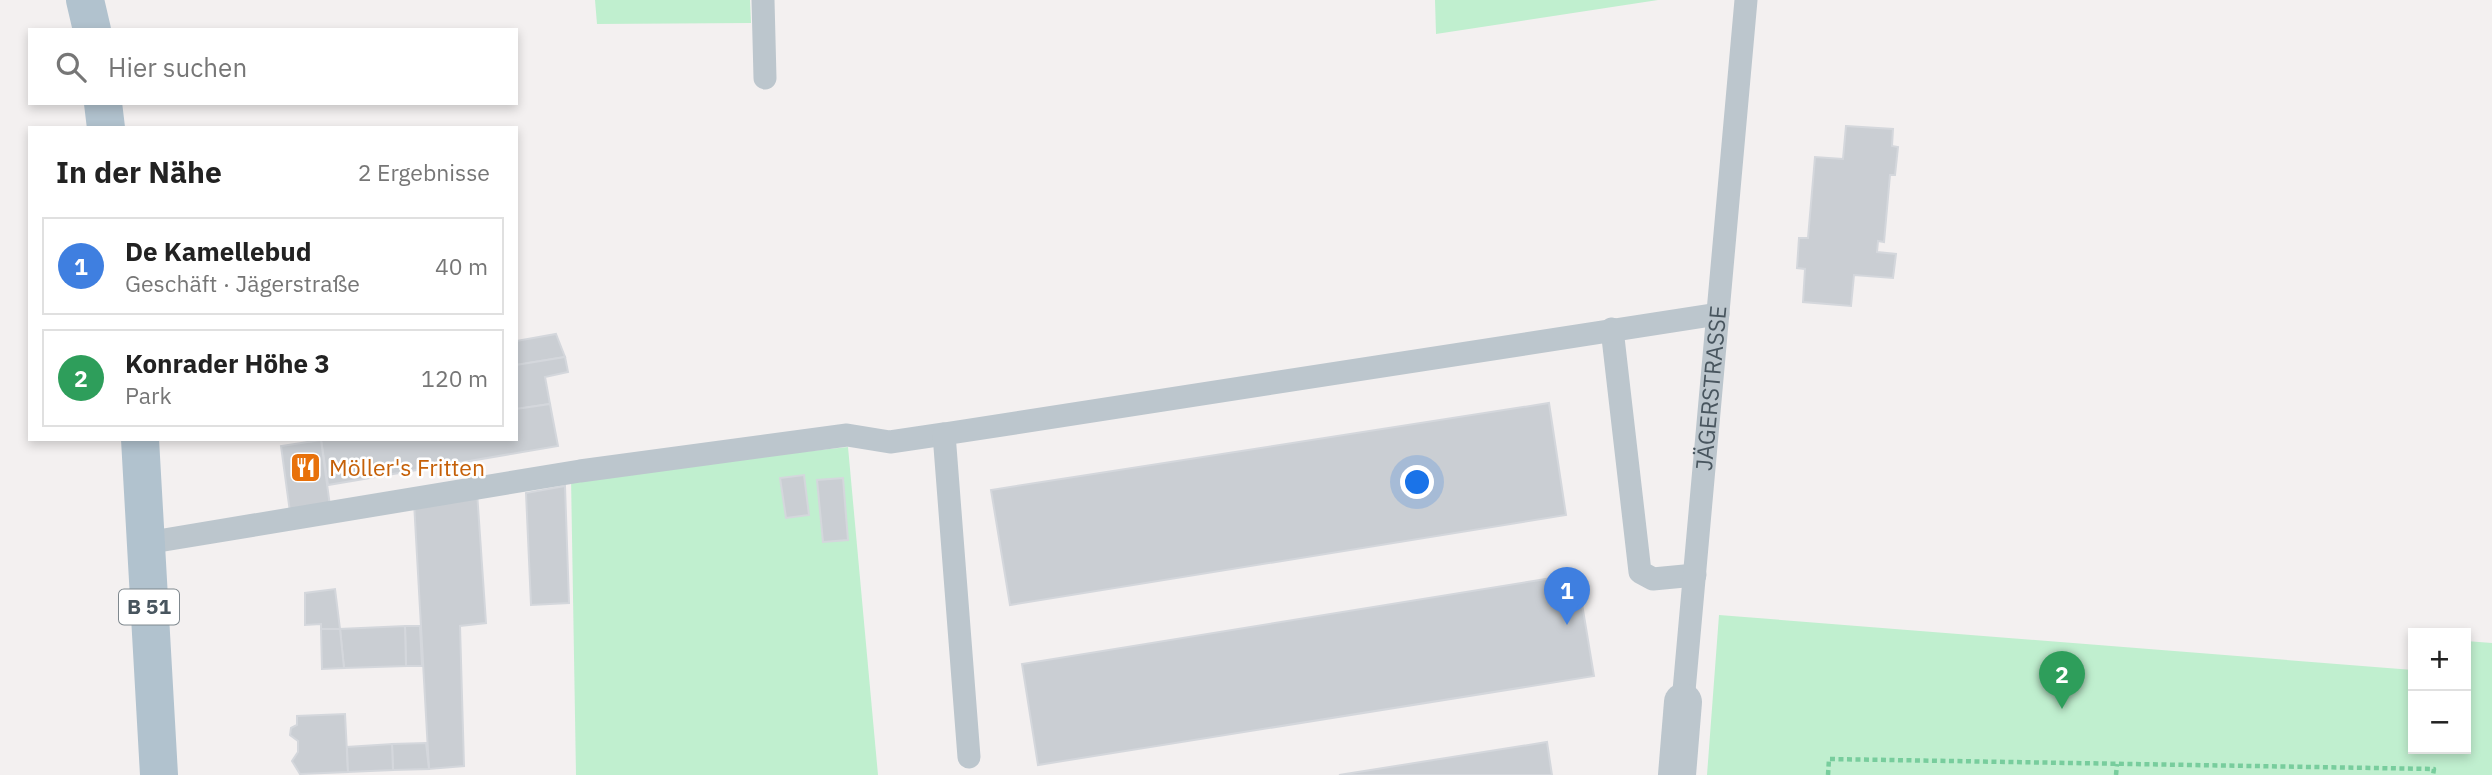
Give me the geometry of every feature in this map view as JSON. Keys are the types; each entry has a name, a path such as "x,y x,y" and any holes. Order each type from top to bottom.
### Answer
{"main road":[{"path":"85,0 92,28"},
{"path":"103,105 106,126"},
{"name":"B 51","path":"140,441 159,775"}],"street":[{"name":"JÄGERSTRASSE","path":"1677,775 1683,702"}],"lane":[{"path":"763,0 765,78"},
{"name":"JÄGERSTRASSE","path":"1683,702 1746,0"},
{"path":"146,543 580,471 847,435 890,442 1718,314"},
{"path":"1612,329 1640,572 1653,579 1695,575"},
{"path":"944,434 969,757"}],"path":[{"path":"1828,775 1829,759 2434,769 2433,775"},
{"path":"2116,775 2117,764"}],"green space":[{"path":"595,0 750,0 751,23 597,24"},
{"path":"1435,0 1658,0 1436,34"},
{"path":"848,447 878,775 576,775 571,477"},
{"path":"1719,615 2408,670 2408,754 2471,754 2471,641 2492,643 2492,775 1707,775"}],"building":[{"path":"1846,126 1893,129 1892,146 1898,147 1895,175 1890,175 1884,242 1878,241 1877,252 1896,254 1893,278 1854,275 1851,306 1803,302 1805,269 1797,268 1799,238 1808,238 1815,157 1843,159"},
{"path":"556,334 565,357 518,365 518,341"},
{"path":"565,357 568,372 545,377 550,404 518,409 518,365"},
{"path":"1549,403 1566,515 1010,605 991,490"},
{"path":"550,404 558,446 328,485 321,441 518,441 518,409"},
{"path":"321,441 330,506 290,512 281,446"},
{"path":"804,475 809,515 786,518 780,478"},
{"path":"843,478 848,540 823,542 817,480"},
{"path":"565,486 569,603 531,605 526,493"},
{"path":"477,492 486,623 460,626 464,766 429,769 414,502"},
{"path":"1577,574 1594,676 1038,765 1022,664"},
{"path":"335,589 340,629 321,629 321,624 305,625 305,593"},
{"path":"405,626 420,626 422,666 406,666"},
{"path":"405,626 406,666 344,668 340,629"},
{"path":"321,629 340,629 344,668 322,669"},
{"path":"345,714 348,772 300,774 292,761 298,752 298,741 290,735 291,728 297,725 297,716"},
{"path":"1547,742 1552,775 1339,775"},
{"path":"426,743 429,769 393,770 392,744"},
{"path":"392,744 393,770 348,772 347,747"}],"place":[{"name":"Möller's Fritten","path":"306,468"},
{"name":"De Kamellebud","path":"1567,625"},
{"name":"Konrader Höhe 3","path":"2062,709"}]}
